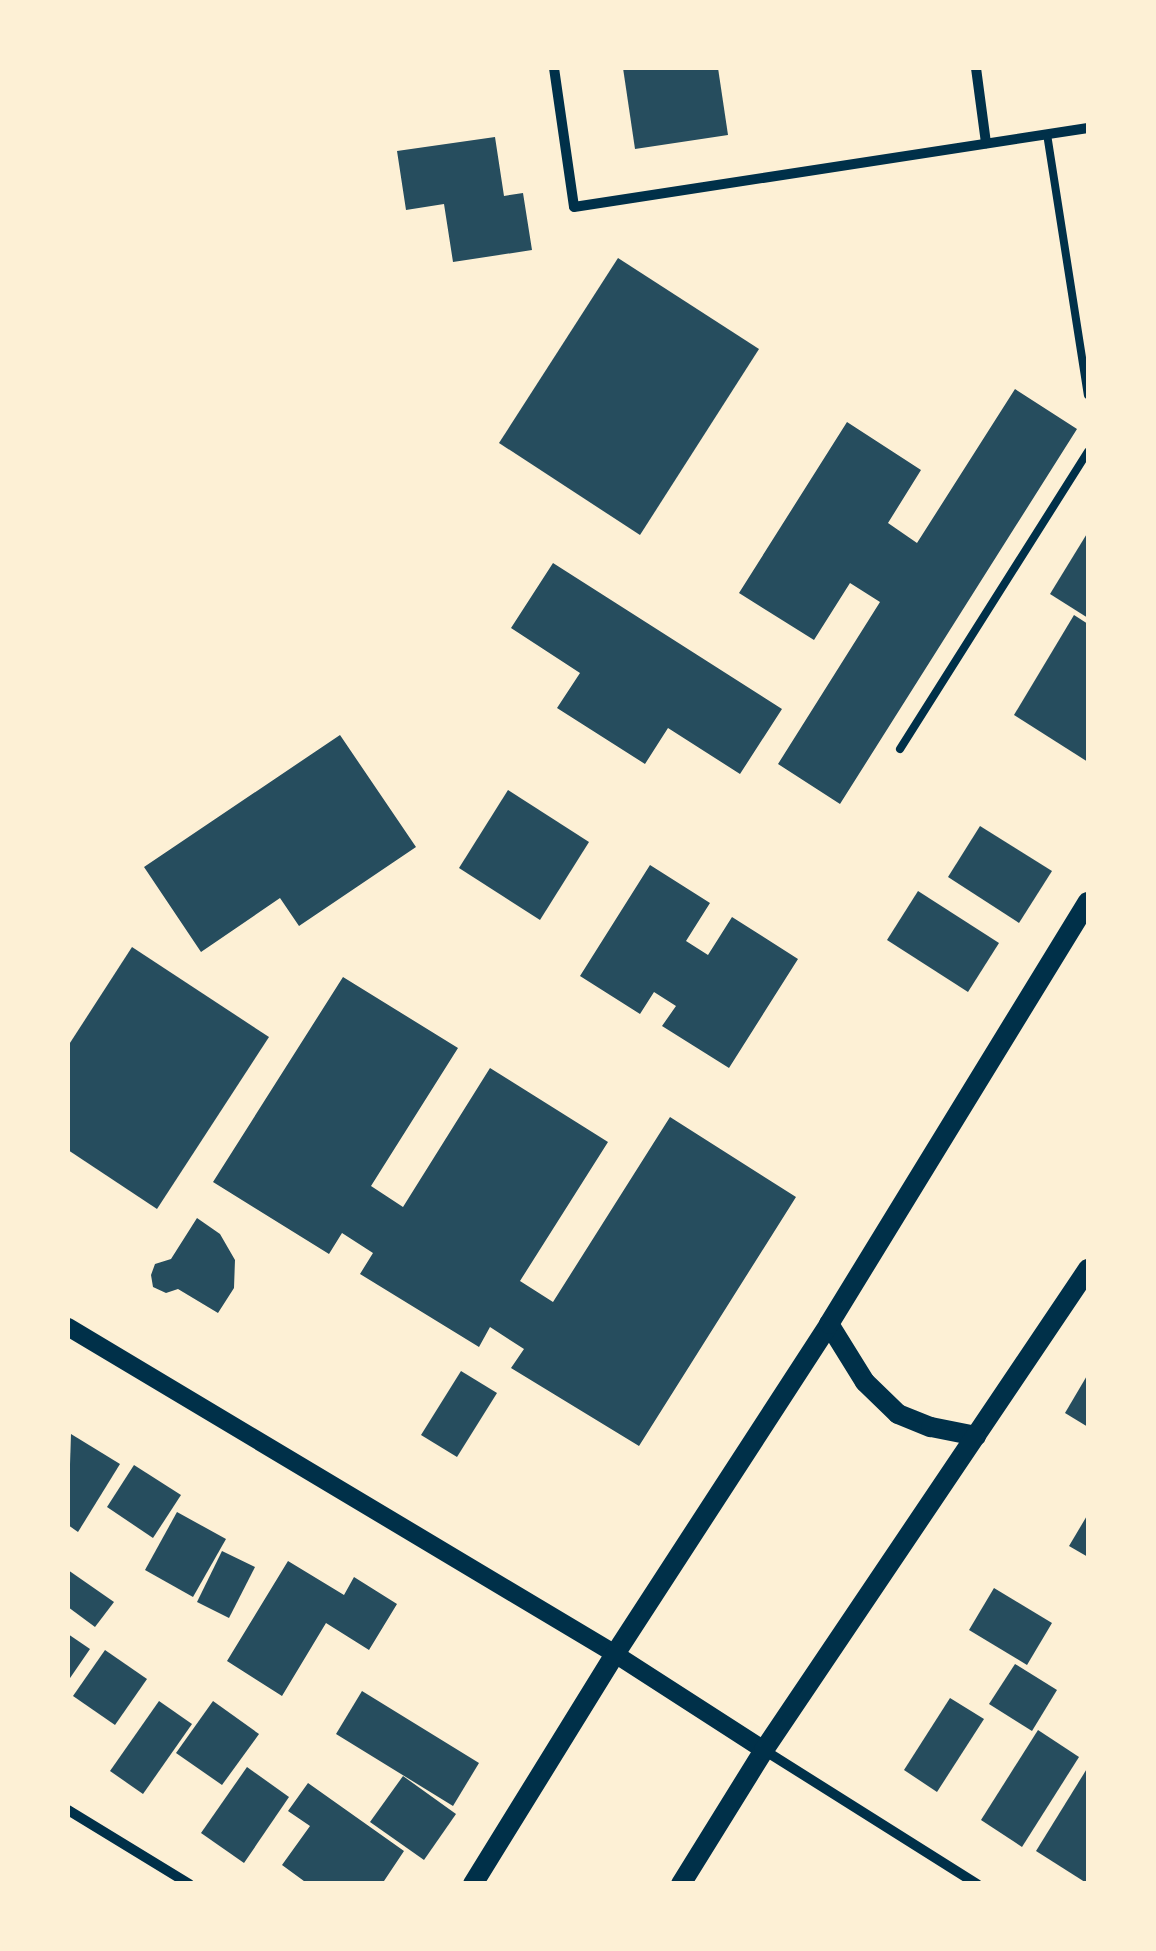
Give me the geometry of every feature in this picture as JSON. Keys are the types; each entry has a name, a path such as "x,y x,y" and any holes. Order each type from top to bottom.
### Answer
{"main road":[{"path":"473,1884 614,1654 829,1324 1088,902"},
{"path":"681,1884 764,1750 1088,1270"},
{"path":"829,1324 865,1382 898,1414 931,1427 976,1436"}],"street":[{"path":"554,68 574,207 1088,128"},
{"path":"976,68 986,143"},
{"path":"68,1327 614,1654 977,1884"},
{"path":"68,1810 189,1884"}],"lane":[{"path":"1047,134 1088,395"},
{"path":"900,749 1088,452"}],"building":[{"path":"623,68 718,68 728,135 635,149"},
{"path":"495,137 504,196 523,193 532,250 453,262 444,204 406,210 397,151"},
{"path":"618,258 759,349 640,535 499,443"},
{"path":"1015,389 1077,429 840,804 778,764 880,602 850,583 814,640 739,593 847,422 921,470 888,523 917,543"},
{"path":"1088,532 1088,618 1050,594"},
{"path":"553,563 782,709 740,774 668,728 645,764 557,708 580,673 511,628"},
{"path":"1074,615 1088,624 1088,762 1014,715"},
{"path":"340,735 416,847 299,926 280,898 201,952 144,867"},
{"path":"508,790 589,842 540,920 459,868"},
{"path":"980,826 1052,871 1019,923 948,877"},
{"path":"650,865 710,903 686,941 708,955 732,917 798,959 729,1068 662,1026 676,1006 654,992 640,1014 580,976"},
{"path":"918,891 999,943 968,992 887,940"},
{"path":"132,947 269,1037 157,1209 68,1150 68,1046"},
{"path":"343,977 458,1048 371,1186 403,1207 490,1068 608,1142 520,1281 553,1302 670,1117 796,1197 639,1446 511,1368 524,1349 490,1327 479,1347 360,1274 373,1253 342,1233 329,1254 213,1182"},
{"path":"197,1218 220,1234 235,1260 234,1288 218,1313 178,1289 166,1293 153,1287 151,1275 155,1264 171,1259"},
{"path":"461,1371 497,1393 457,1457 421,1435"},
{"path":"1088,1374 1088,1427 1065,1413"},
{"path":"71,1434 120,1464 78,1532 68,1525"},
{"path":"134,1465 181,1495 153,1538 107,1507"},
{"path":"177,1512 226,1539 193,1597 145,1570"},
{"path":"1088,1514 1088,1557 1069,1546"},
{"path":"222,1551 255,1567 229,1618 197,1602"},
{"path":"288,1561 344,1595 354,1577 397,1604 369,1650 326,1623 282,1696 227,1661"},
{"path":"68,1570 114,1602 95,1627 68,1607"},
{"path":"994,1588 1052,1623 1027,1665 969,1630"},
{"path":"68,1634 90,1649 68,1681"},
{"path":"105,1650 147,1679 115,1725 73,1696"},
{"path":"1015,1664 1057,1690 1032,1731 989,1704"},
{"path":"362,1691 479,1763 453,1806 336,1734"},
{"path":"950,1698 984,1719 937,1792 904,1770"},
{"path":"159,1701 192,1724 143,1794 110,1771"},
{"path":"213,1701 259,1734 222,1785 176,1753"},
{"path":"1038,1730 1079,1757 1022,1847 981,1820"},
{"path":"247,1767 289,1797 244,1863 201,1833"},
{"path":"1088,1767 1088,1884 1036,1851"},
{"path":"403,1776 456,1814 424,1860 370,1822"},
{"path":"308,1783 404,1851 382,1884 308,1884 282,1865 310,1826 288,1811"}]}
